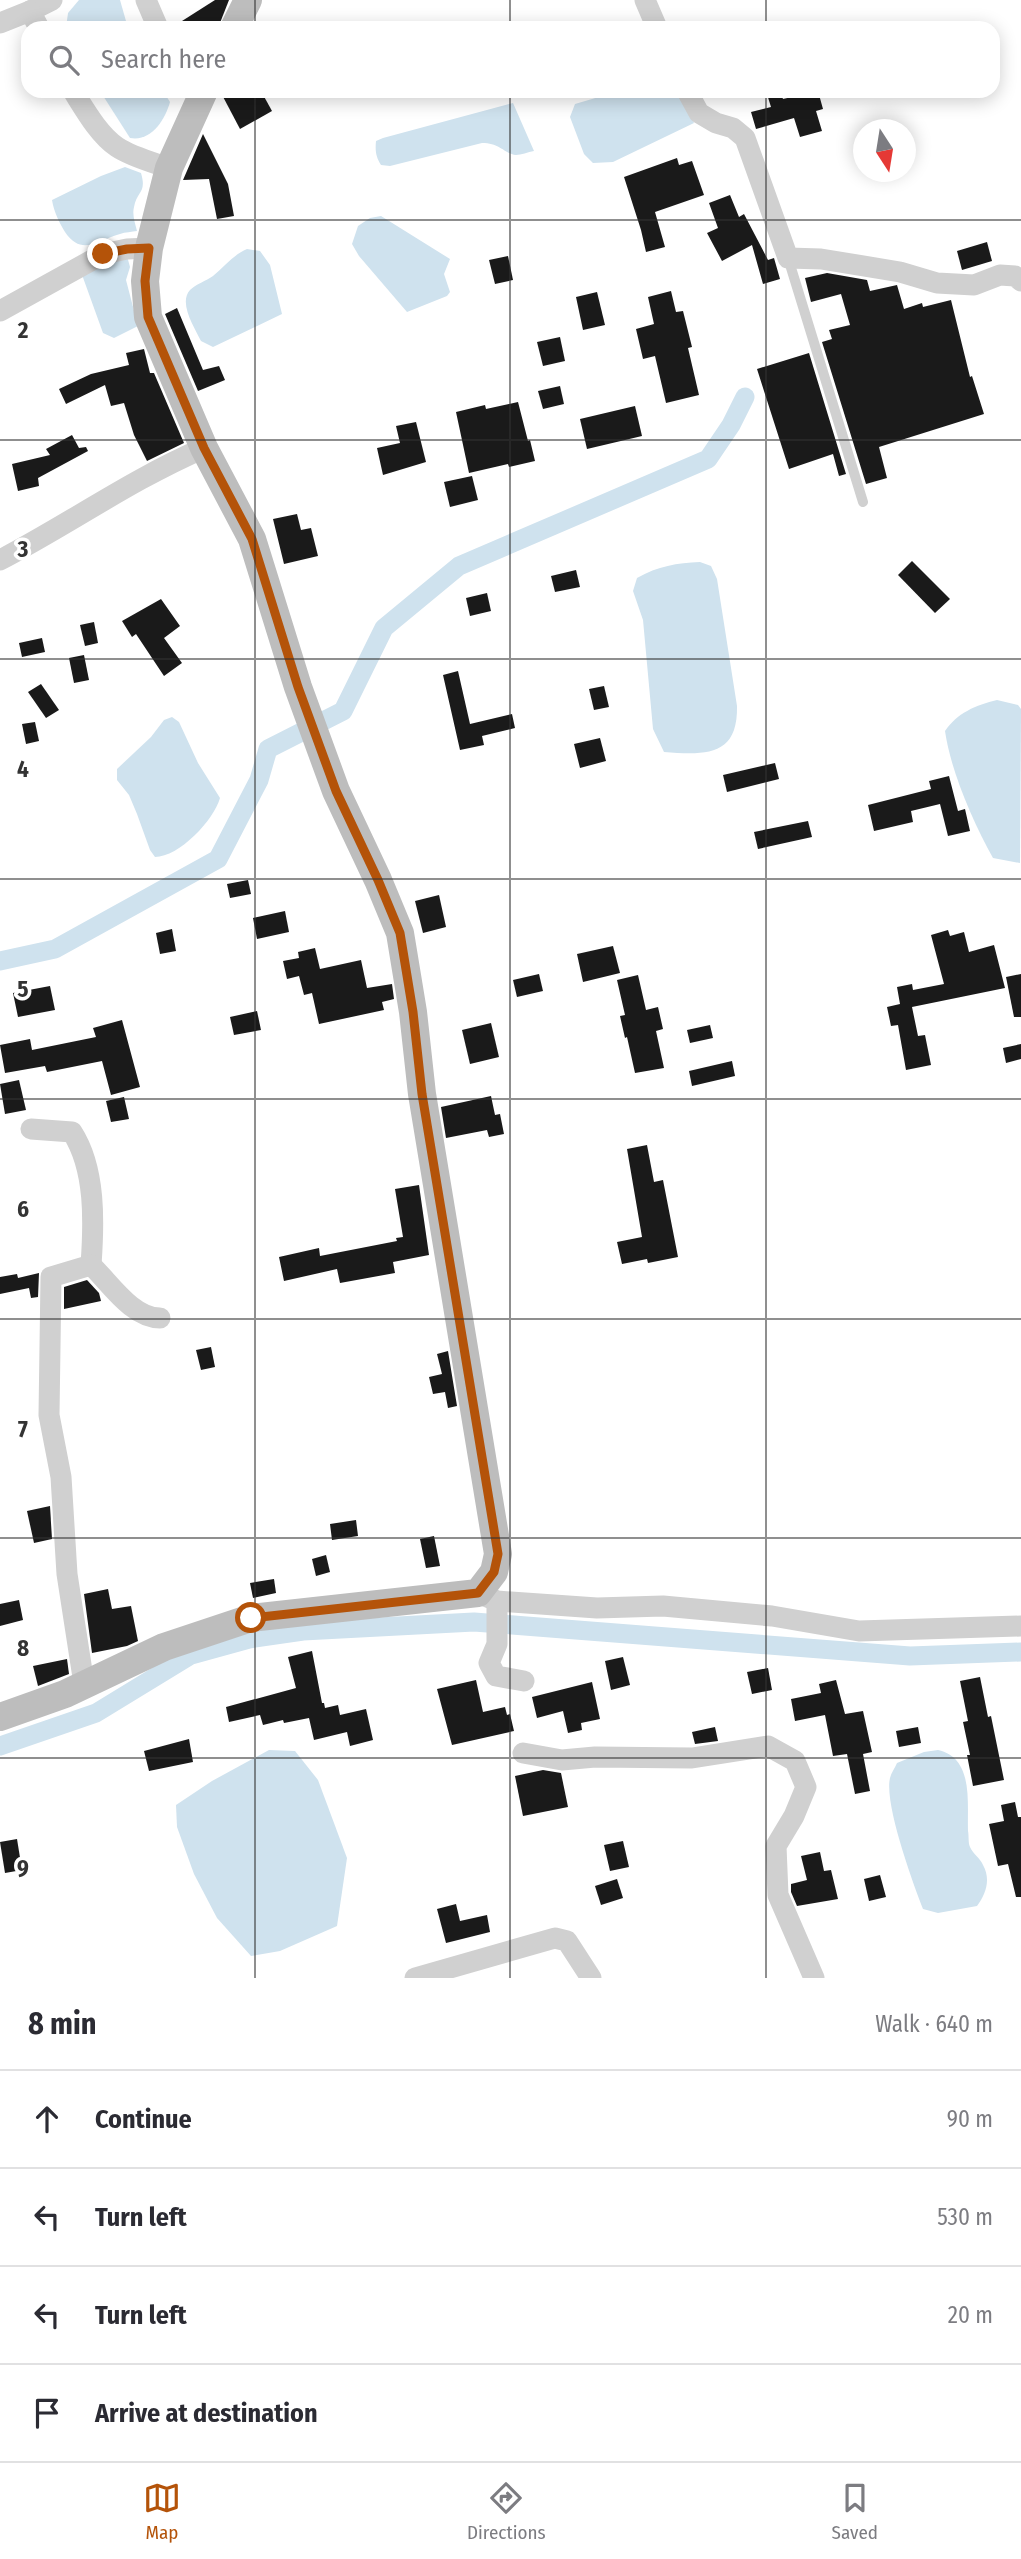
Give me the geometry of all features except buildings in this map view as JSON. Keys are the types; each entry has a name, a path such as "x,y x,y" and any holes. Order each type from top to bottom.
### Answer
{"main road":[{"path":"238,21 248,0"},
{"path":"0,1717 65,1694 164,1647 251,1618 490,1602 498,1554 424,1108 413,1012 400,933 336,791 317,741 252,539 204,448 148,317 145,281 149,248 169,168 198,98"}],"street":[{"path":"0,23 35,19 52,0"},
{"path":"146,0 155,21"},
{"path":"645,0 654,21"},
{"path":"78,98 115,146 129,154 169,168"},
{"path":"691,98 699,113 716,123 733,128 745,138 788,258 821,259 900,272 937,283 974,285 1000,275 1014,276 1021,281"},
{"path":"0,311 103,254 149,248"},
{"path":"0,560 108,496 204,448"},
{"path":"31,1129 72,1132 88,1177 93,1227 91,1265 126,1303 152,1318 160,1318"},
{"path":"84,1684 67,1574 61,1478 49,1415 51,1277 91,1265"},
{"path":"524,1681 496,1676 491,1670 489,1663 498,1644 490,1602 597,1608 663,1606 772,1616 859,1631 1021,1626"},
{"path":"523,1754 562,1760 595,1756 692,1758 768,1746 795,1761 806,1787 794,1816 776,1846 778,1895 814,1978"},
{"path":"415,1978 555,1938 567,1941 591,1978"}],"lane":[{"path":"788,258 863,502"}],"water":[{"path":"79,0 120,0 126,21 67,21 68,13"},
{"path":"104,98 167,98 170,102 165,116 156,128 144,137 130,138"},
{"path":"595,98 682,98 694,123 613,162 593,163 584,154 570,117 575,104"},
{"path":"513,103 534,151 516,155 494,145 482,143 390,166 381,165 378,159 376,141 383,138"},
{"path":"125,167 141,173 143,180 133,210 137,231 122,233 91,245 78,244 71,240 59,221 52,200"},
{"path":"381,216 450,259 444,274 450,292 447,296 407,312 359,256 352,244 358,226 370,218"},
{"path":"247,249 260,251 270,265 282,314 213,347 201,341 195,329 187,308 187,295 192,288 213,276"},
{"path":"127,256 130,267 126,280 138,326 114,338 103,333 81,272"},
{"path":"700,562 711,566 717,579 737,706 736,723 732,735 725,744 716,749 693,753 664,752 653,729 643,620 633,591 637,578 652,571 675,564"},
{"path":"997,700 1018,705 1021,709 1020,863 993,858 964,796 952,763 945,731 955,719 968,711"},
{"path":"172,717 179,722 198,763 220,798 211,817 194,836 174,851 155,857 129,795 117,780 117,769 151,737 164,720"},
{"path":"269,1750 295,1751 318,1780 347,1858 337,1926 280,1951 251,1956 217,1918 194,1874 177,1827 176,1805 212,1781"},
{"path":"938,1750 950,1755 963,1771 968,1795 969,1845 983,1865 987,1881 977,1906 938,1913 923,1909 900,1844 889,1790 897,1763 924,1752"}],"waterway":[{"path":"0,961 55,949 218,859 259,780 268,749 343,711 384,628 459,566 708,459 731,425 745,397"},
{"path":"0,1746 96,1713 191,1655 249,1639 303,1631 474,1622 910,1656 1021,1652"}],"route":[{"path":"103,254 149,248 145,281 148,317 204,448 252,539 298,687 336,791 400,933 413,1012 422,1094 498,1554 494,1572 478,1593 251,1618"}]}
